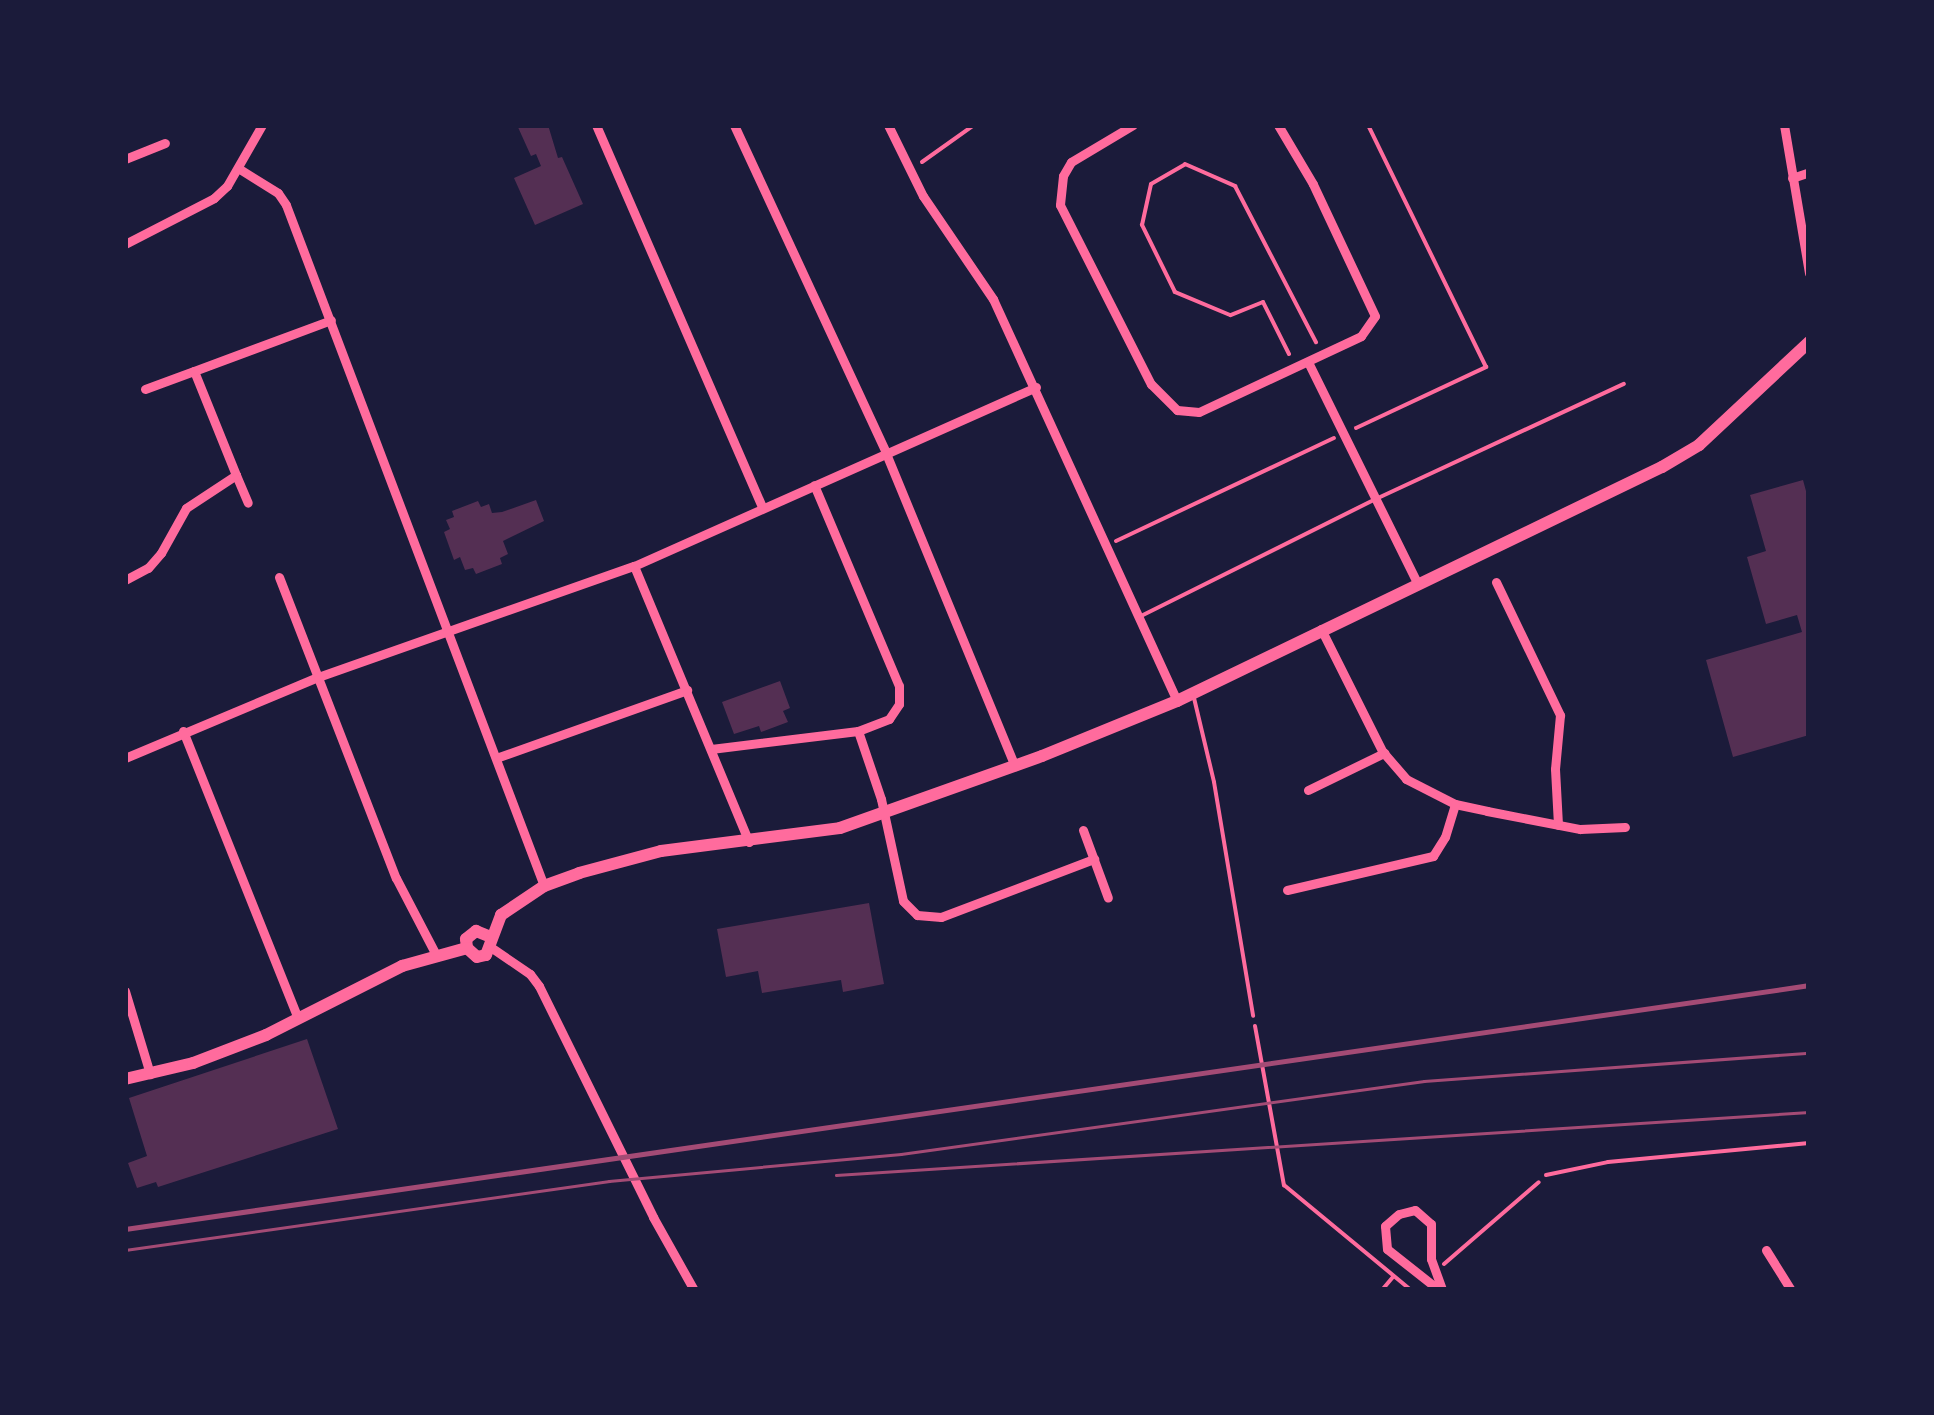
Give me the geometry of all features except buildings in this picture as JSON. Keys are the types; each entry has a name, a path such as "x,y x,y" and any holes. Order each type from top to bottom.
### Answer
{"main road":[{"path":"125,1079 207,1058 298,1018 382,973 467,948 482,956 502,915 544,886 630,858 840,828 1015,766 1178,701 1641,478 1699,445 1809,342"},
{"path":"467,948 466,940 476,930 491,943"}],"street":[{"path":"126,242 214,198 238,168 262,125"},
{"path":"596,125 762,507"},
{"path":"734,125 885,452 1015,766"},
{"path":"888,125 937,217 976,268 1036,387 1178,701"},
{"path":"1133,125 1071,162 1062,176 1060,206 1151,384 1177,410 1199,412 1361,336 1375,316 1321,201 1278,125"},
{"path":"1784,125 1809,272"},
{"path":"125,159 165,143"},
{"path":"238,168 278,194 286,205 544,886"},
{"path":"1792,178 1809,172"},
{"path":"145,390 331,320"},
{"path":"1308,362 1417,583"},
{"path":"194,371 248,503"},
{"path":"125,758 183,730 318,677 634,566 1036,387"},
{"path":"125,580 148,568 161,553 186,508 236,475"},
{"path":"711,748 858,730 889,719 901,695 814,484"},
{"path":"634,566 748,842"},
{"path":"278,578 396,878 436,955"},
{"path":"1496,582 1560,715 1555,768 1558,824"},
{"path":"1321,630 1384,753 1406,780 1455,804 1598,830 1625,827"},
{"path":"496,758 687,690"},
{"path":"183,730 298,1018"},
{"path":"858,730 884,813 902,900 917,915 928,918 1094,859"},
{"path":"1308,790 1384,753"},
{"path":"1287,890 1434,856 1446,837 1455,804"},
{"path":"1083,830 1108,898"},
{"path":"491,943 539,986 653,1217 694,1290"},
{"path":"125,991 150,1074"},
{"path":"1408,1211 1426,1216 1440,1290 1388,1249 1384,1234 1391,1219 1408,1211"},
{"path":"1766,1250 1792,1290"}],"lane":[{"path":"1140,617 1378,498 1624,384"},
{"path":"1193,694 1214,782 1253,1016"},
{"path":"1546,1175 1608,1162 1809,1144"}],"path":[{"path":"908,168 974,125"},
{"path":"1107,545 1486,367 1368,125"},
{"path":"1296,368 1262,302 1230,315 1175,292 1142,225 1150,184 1185,164 1235,186 1323,354"},
{"path":"1253,1016 1284,1185 1411,1290"},
{"path":"1434,1272 1546,1175"},
{"path":"1382,1290 1394,1277"}],"tram line":[{"path":"125,1250 609,1181 901,1154 1424,1081 1809,1053"},
{"path":"836,1175 1809,1112"}],"railway":[{"path":"125,1229 1809,985"}]}
